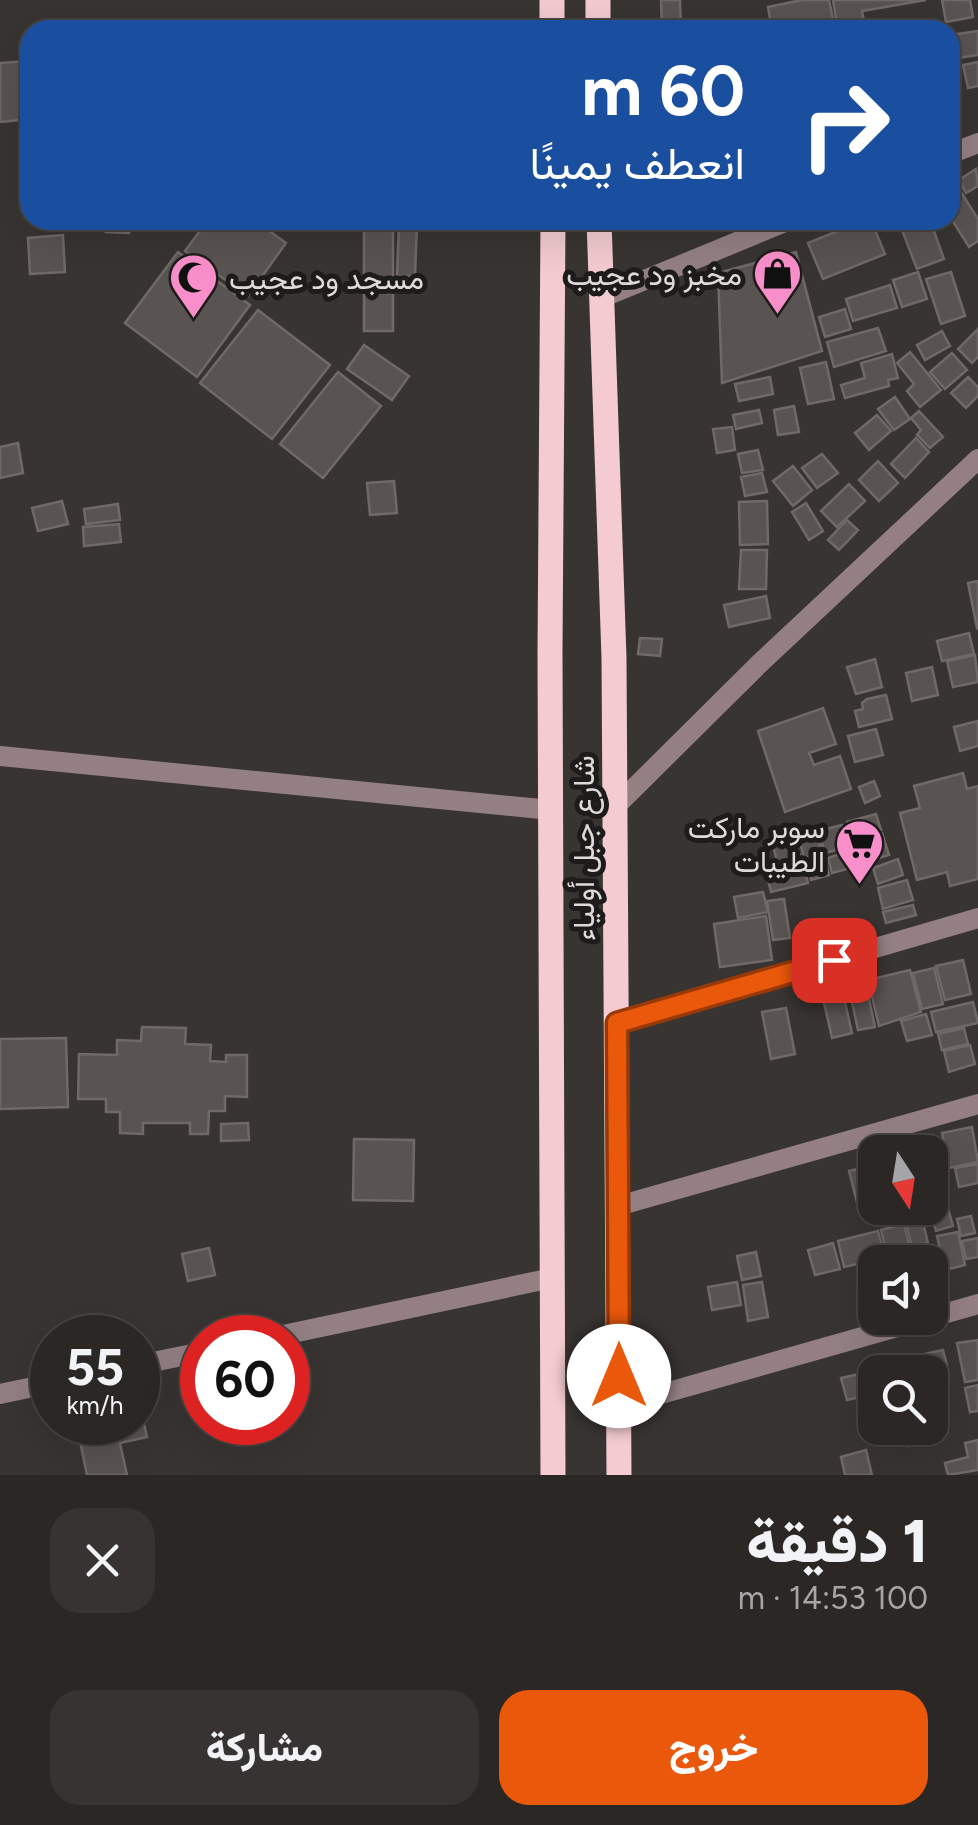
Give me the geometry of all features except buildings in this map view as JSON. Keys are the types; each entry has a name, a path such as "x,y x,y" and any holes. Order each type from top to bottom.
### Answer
{"main road":[{"name":"شارع جبل أولياء","path":"552,230 553,1475"},
{"name":"شارع جبل أولياء","path":"600,230 613,640 619,1475"}],"street":[{"path":"600,298 766,230"},
{"path":"615,806 758,665 976,464"},
{"path":"0,756 550,810"},
{"path":"617,1023 978,918"},
{"path":"618,1206 978,1104"},
{"path":"310,1329 552,1278"},
{"path":"619,1406 978,1304"},
{"path":"0,1394 30,1388"}],"place":[{"name":"مخبز ود عجيب","path":"777,316"},
{"name":"مسجد ود عجيب","path":"194,320"},
{"name":"سوبر ماركت الطيبات","path":"860,886"}],"route":[{"path":"619,1376 617,1023 834,960"}]}
